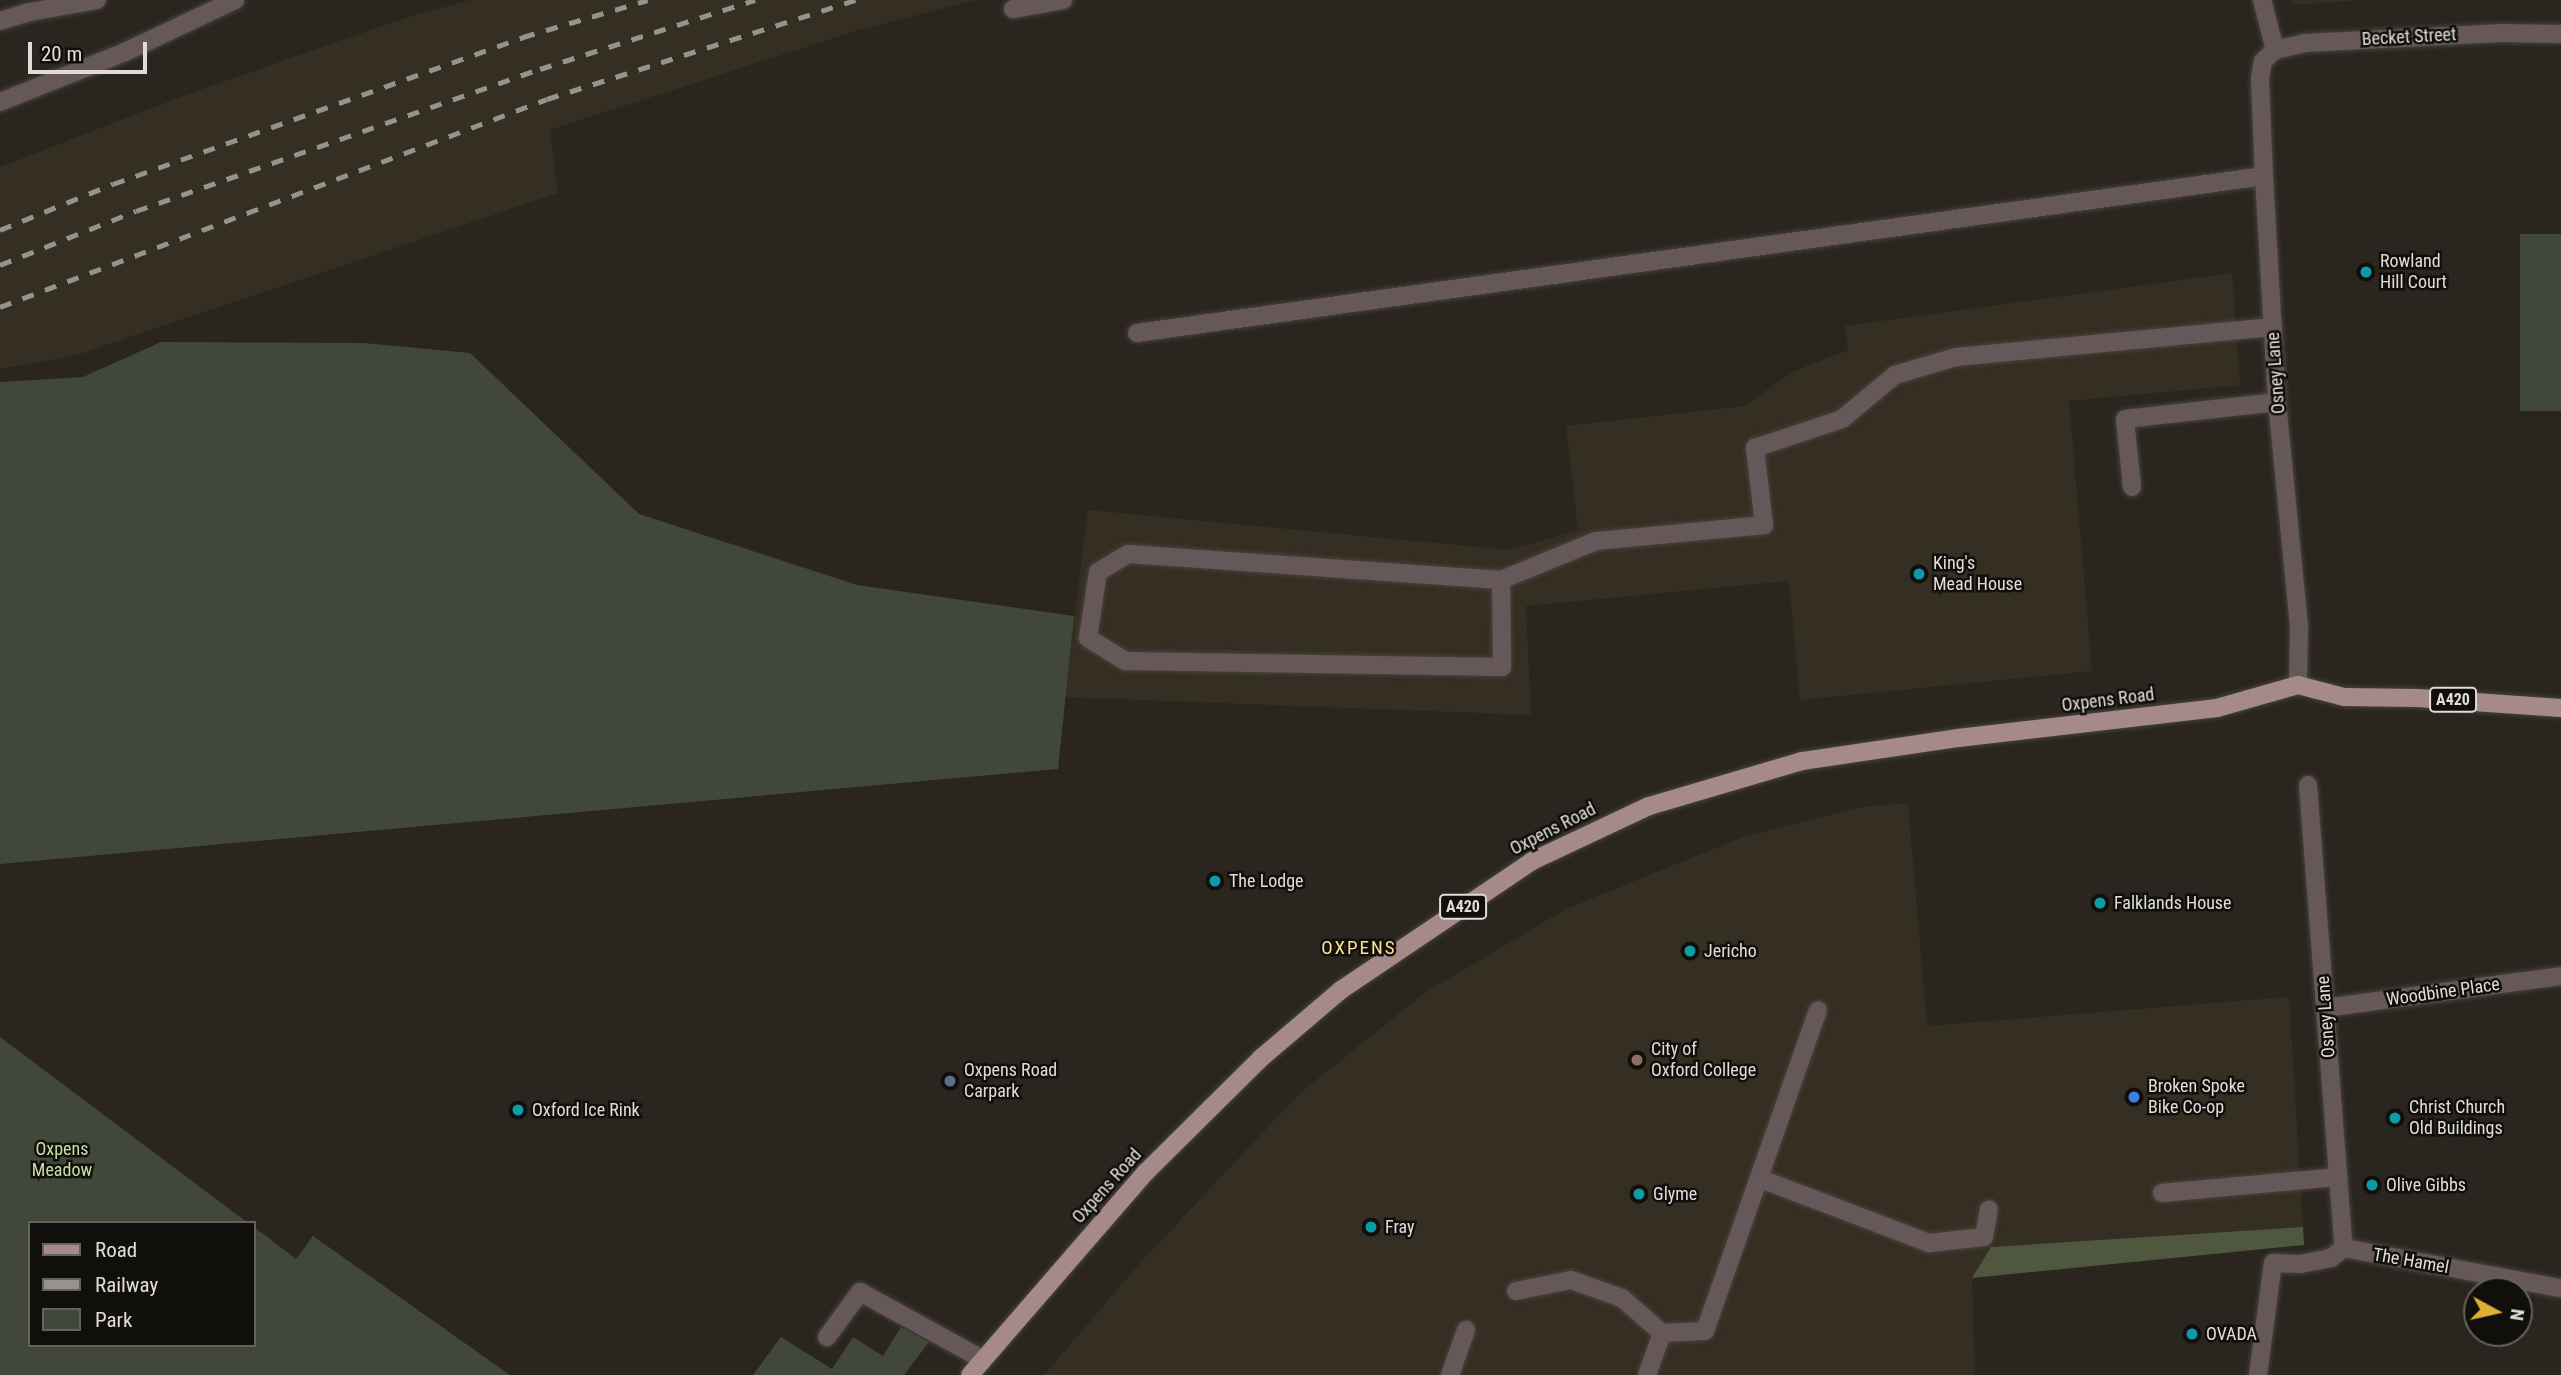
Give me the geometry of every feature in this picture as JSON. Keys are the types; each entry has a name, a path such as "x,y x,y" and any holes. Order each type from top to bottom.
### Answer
{"main road":[{"name":"A420","path":"2298,685 2344,697 2417,698 2561,708"},
{"name":"Oxpens Road","path":"970,1375 1146,1172 1261,1058 1341,990 1532,860 1649,806 1802,761 1958,738 2217,708 2298,685"}],"street":[{"path":"0,21 30,12 97,0"},
{"path":"0,102 125,52 235,0"},
{"path":"1013,9 1063,0"},
{"name":"Osney Lane","path":"2262,0 2269,55 2260,79 2264,176 2277,402 2299,626 2298,685"},
{"name":"Becket Street","path":"2269,55 2305,43 2500,33 2561,34"},
{"path":"1137,333 2264,176"},
{"path":"1501,580 1502,667 1125,661 1088,638 1098,572 1128,554 1501,580 1596,541 1764,525 1755,449 1842,419 1895,375 1956,357 2273,327"},
{"path":"2132,487 2125,419 2277,402"},
{"name":"Osney Lane","path":"2308,785 2344,1248"},
{"name":"Woodbine Place","path":"2325,1008 2561,976"},
{"path":"1516,1290 1571,1280 1622,1298 1662,1333 1705,1331 1761,1179 1818,1010"},
{"path":"2162,1193 2338,1177"},
{"path":"1761,1179 1929,1242 1984,1237 1989,1209"},
{"path":"2258,1375 2273,1263 2300,1264 2330,1258 2344,1248"},
{"name":"The Hamel","path":"2344,1248 2560,1288"},
{"path":"827,1337 860,1292 982,1359"},
{"path":"1450,1375 1466,1330"},
{"path":"1647,1375 1662,1333"}],"shaded area":[{"path":"470,0 976,0 855,31 550,130 558,193 77,355 0,369 0,167 183,96 408,17"},
{"path":"2292,0 2365,0 2292,5"},
{"path":"2232,273 2240,385 2069,401 2092,671 1800,700 1789,581 1526,606 1531,715 1064,697 1088,510 1510,550 1578,530 1566,426 1744,406 1794,371 1848,350 1845,326"},
{"name":"City of Oxford College","path":"1908,803 1927,1026 2289,997 2303,1227 1991,1247 1972,1278 1975,1375 1044,1375 1139,1264 1300,1093 1426,992 1566,909 1743,837 1862,807"}],"green space":[{"path":"2520,234 2561,234 2561,411 2520,411"},
{"path":"161,342 363,343 470,353 639,514 857,585 1074,616 1058,769 0,864 0,382 83,377"},
{"name":"Oxpens Meadow","path":"0,1037 245,1221 28,1221 28,1347 256,1347 256,1229 296,1259 313,1236 510,1375 0,1375"},
{"path":"2303,1227 2304,1245 1972,1278 1991,1247"},
{"path":"901,1327 929,1342 904,1375 753,1375 781,1337 832,1369 853,1337 883,1356"}],"railway":[{"path":"0,230 113,184 523,37 648,0"},
{"path":"0,265 136,211 540,69 755,0"},
{"path":"0,307 547,99 855,0"}],"place":[{"name":"Rowland Hill Court","path":"2366,272"},
{"name":"King's Mead House","path":"1919,574"},
{"name":"The Lodge","path":"1215,881"},
{"name":"Falklands House","path":"2100,903"},
{"name":"Jericho","path":"1690,951"},
{"name":"City of Oxford College","path":"1637,1060"},
{"name":"Oxpens Road Carpark","path":"950,1081"},
{"name":"Broken Spoke Bike Co-op","path":"2134,1097"},
{"name":"Oxford Ice Rink","path":"518,1110"},
{"name":"Christ Church Old Buildings","path":"2395,1118"},
{"name":"Olive Gibbs","path":"2372,1185"},
{"name":"Glyme","path":"1639,1194"},
{"name":"Fray","path":"1371,1227"},
{"name":"OVADA","path":"2192,1334"}],"district":[{"name":"OXPENS","path":"1359,948"}]}
